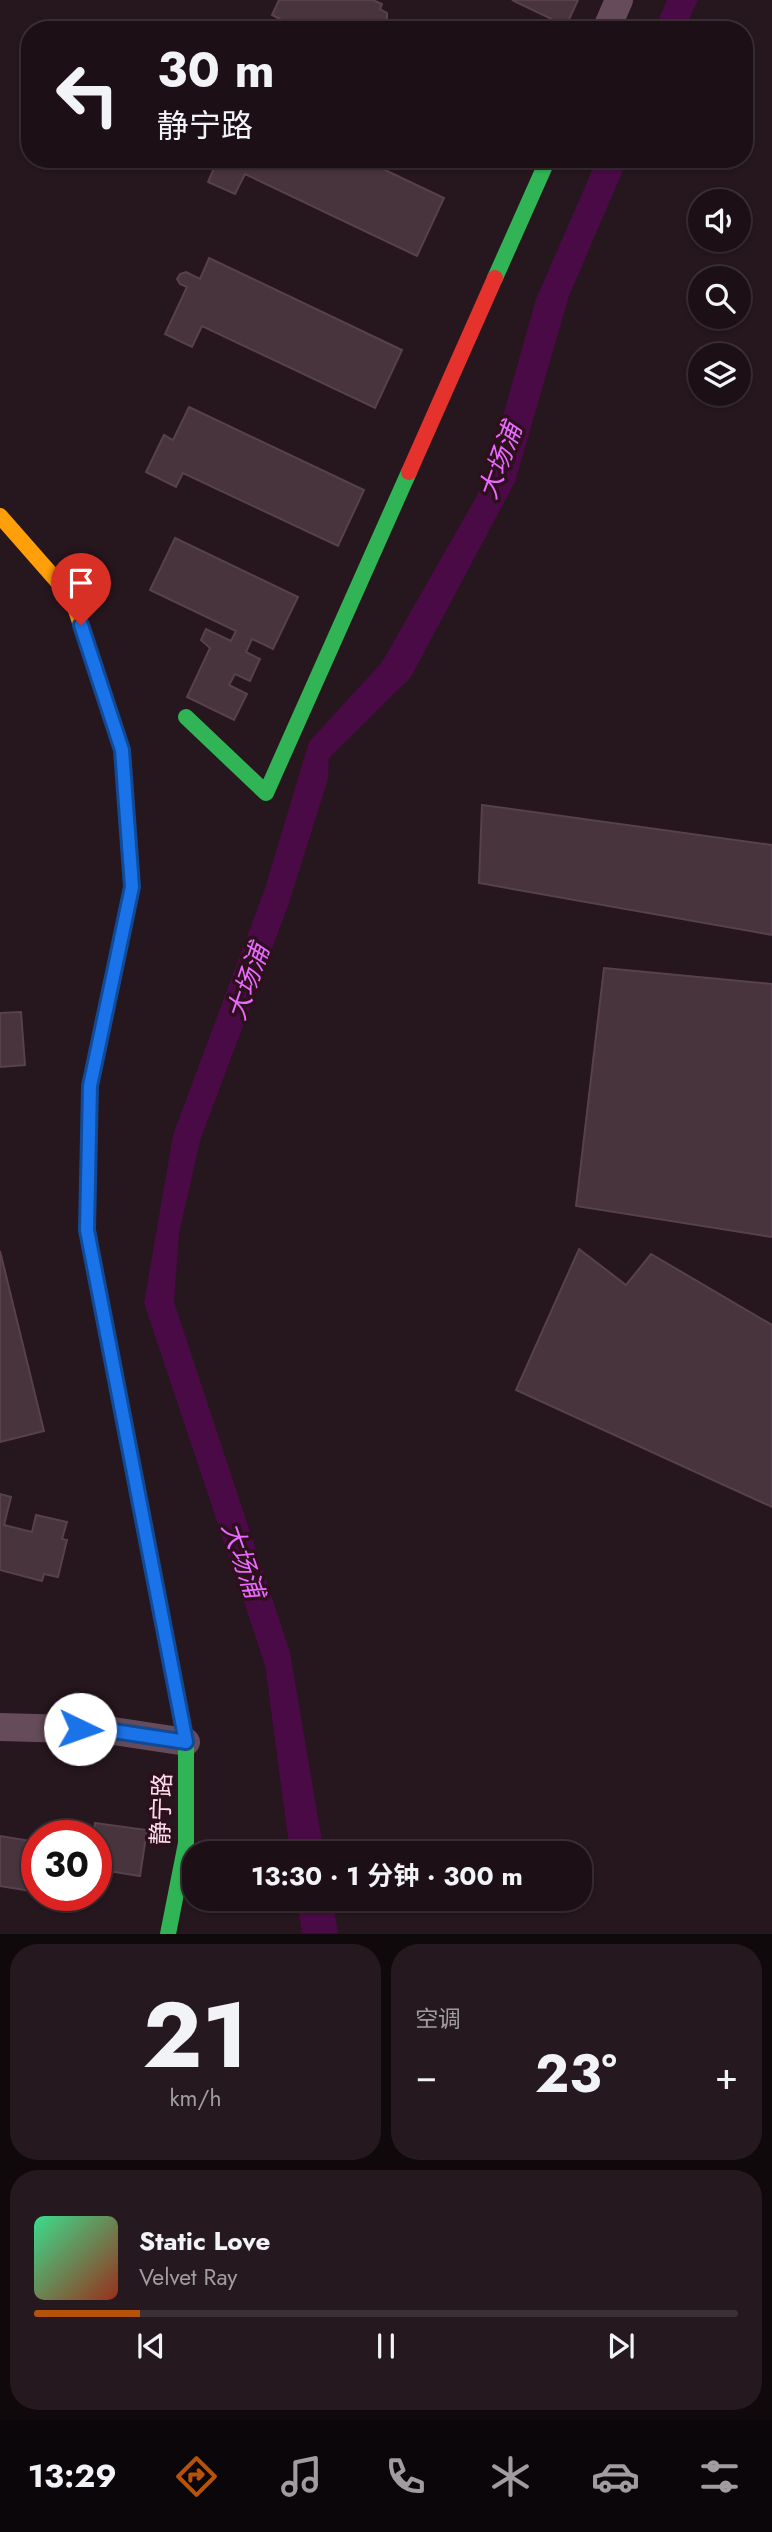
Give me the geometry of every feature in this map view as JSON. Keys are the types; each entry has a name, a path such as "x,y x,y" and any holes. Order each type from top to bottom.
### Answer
{"street":[{"path":"610,21 619,0"},
{"path":"186,717 266,793 544,168"},
{"name":"静宁路","path":"0,516 72,598 122,750 132,887 90,1086 87,1230 186,1742 186,1843 168,1934"},
{"path":"0,1727 107,1730 186,1742"}],"water":[{"path":"667,0 698,0 688,21 658,21"},
{"name":"大场浦","path":"593,168 624,168 569,296 515,482 411,677 329,758 328,779 288,906 200,1141 179,1234 174,1302 290,1652 322,1841 288,1841 265,1665 144,1303 173,1135 265,888 309,742 382,662 484,483 536,299"},
{"path":"299,1911 334,1911 338,1933 302,1933"}],"building":[{"path":"279,0 373,0 382,4 380,9 387,13 387,18 386,21 279,21 280,19 272,15"},
{"path":"512,0 578,0 568,21 556,21"},
{"path":"214,168 381,168 444,198 417,256 245,174 235,194 208,182"},
{"path":"209,258 402,350 375,408 202,326 192,347 165,334 187,287 177,279 180,274 186,272 200,279"},
{"path":"189,407 364,490 338,546 183,473 176,487 146,472 164,435 173,440"},
{"path":"175,538 298,597 273,649 252,639 246,652 260,659 250,681 235,674 229,685 247,694 234,720 187,697 210,648 201,640 206,629 231,641 236,631 150,590"},
{"path":"482,805 772,845 772,935 479,883"},
{"path":"604,968 772,984 772,1237 576,1206"},
{"path":"21,1012 25,1065 0,1067 0,1013"},
{"path":"579,1249 626,1285 651,1254 772,1325 772,1507 516,1390"},
{"path":"0,1251 44,1431 0,1442"},
{"path":"0,1494 11,1497 4,1525 32,1532 36,1515 67,1522 62,1539 67,1540 58,1577 44,1574 42,1581 0,1570"},
{"path":"112,1825 147,1830 140,1876 112,1872"},
{"path":"0,1836 21,1839 21,1889 0,1886"}],"traffic: fast":[{"path":"495,278 544,168"},
{"path":"186,717 266,793 409,472"},
{"path":"112,1360 87,1230 90,1086 132,886 124,776"},
{"path":"168,1934 186,1843 186,1742 170,1659"}],"traffic: slow":[{"path":"0,516 72,598 122,750 124,776"},
{"path":"112,1360 170,1659"}],"traffic: jam":[{"path":"409,472 495,278"}],"route":[{"path":"80,1729 107,1730 186,1742 87,1230 90,1086 132,887 122,750 81,625"}]}
